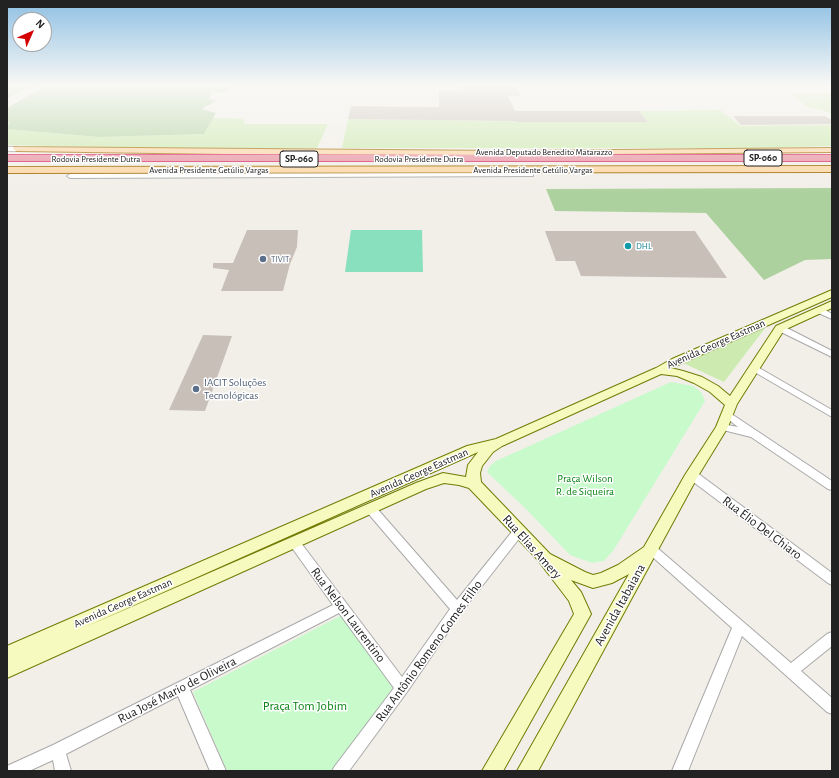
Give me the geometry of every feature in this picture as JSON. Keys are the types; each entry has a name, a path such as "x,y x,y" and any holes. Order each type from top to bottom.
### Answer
{"highway":[{"name":"Rodovia Presidente Dutra","path":"7,158 196,159 831,157"},
{"name":"Rodovia Presidente Dutra","path":"7,162 652,164 831,157"},
{"path":"217,170 519,163"},
{"path":"652,164 832,168"}],"main road":[{"name":"Avenida Deputado Benedito Matarazzo","path":"10,149 831,157"},
{"name":"Avenida Presidente Getúlio Vargas","path":"7,170 667,170 832,168"},
{"path":"470,169 487,171 579,174 832,174"},
{"name":"Avenida George Eastman","path":"7,654 472,449 500,442 660,370 676,361 832,293"},
{"name":"Avenida George Eastman","path":"717,433 729,409 780,328 832,304"},
{"path":"660,370 679,373 698,380 714,389 729,409"},
{"name":"Avenida Itabaiana","path":"527,771 692,475 717,433"},
{"path":"474,484 473,473 475,465 488,449 500,442"},
{"name":"Avenida George Eastman","path":"7,670 421,486 443,478 474,484"},
{"name":"Rua Elias Amery","path":"474,484 542,555 575,597 583,614 492,771"},
{"path":"542,555 578,578 593,582 606,578 624,569 651,549"}],"street":[{"path":"70,176 531,175"},
{"path":"819,310 832,316"},
{"path":"780,328 832,354"},
{"path":"754,368 832,414"},
{"path":"729,409 759,438 832,486"},
{"path":"717,433 738,430 759,438"},
{"name":"Rua Élio Del Chiaro","path":"692,475 832,580"},
{"path":"370,508 457,609"},
{"name":"Rua Antônio Romeno Gomes Filho","path":"340,771 402,688 457,609 520,531"},
{"name":"Rua Nelson Laurentino","path":"294,542 340,607 402,688"},
{"path":"651,549 739,627 832,706"},
{"name":"Rua José Mario de Oliveira","path":"12,771 58,750 182,688 340,607"},
{"path":"680,771 739,627"},
{"path":"790,671 832,638"},
{"path":"182,688 218,771"},
{"path":"58,750 64,771"}],"green space":[{"path":"212,120 244,120 245,124 328,124 317,148 130,148 7,145 7,121 10,122 8,129 99,137 204,134"},
{"path":"212,120 204,134 99,137 7,129 10,122 7,121"},
{"path":"348,120 648,122 647,120 734,120 741,126 832,125 832,146 756,148 342,148"},
{"path":"832,188 832,259 805,260 764,280 706,213 555,211 546,189"},
{"path":"351,230 422,230 423,272 345,272"},
{"path":"766,327 724,382 683,363 691,360"},
{"name":"Praça Wilson R. de Siqueira","path":"671,382 693,386 701,392 705,401 613,551 604,561 592,563 570,555 526,509 487,472 490,466 496,461"},
{"name":"Praça Tom Jobim","path":"342,615 396,692 337,771 227,771 193,692"}],"building":[{"path":"457,120 647,120 648,122 515,122"},
{"path":"737,120 832,120 832,124 741,125"},
{"name":"TIVIT","path":"247,230 298,230 297,247 290,264 283,291 221,291 229,270 213,268 213,263 233,263"},
{"name":"DHL","path":"545,231 695,231 727,278 581,276 575,261 556,261"},
{"name":"IACIT Soluções Tecnológicas","path":"203,335 232,336 205,411 169,410"}],"place":[{"name":"DHL","path":"628,246"},
{"name":"TIVIT","path":"263,259"},
{"name":"IACIT Soluções Tecnológicas","path":"196,389"}]}
